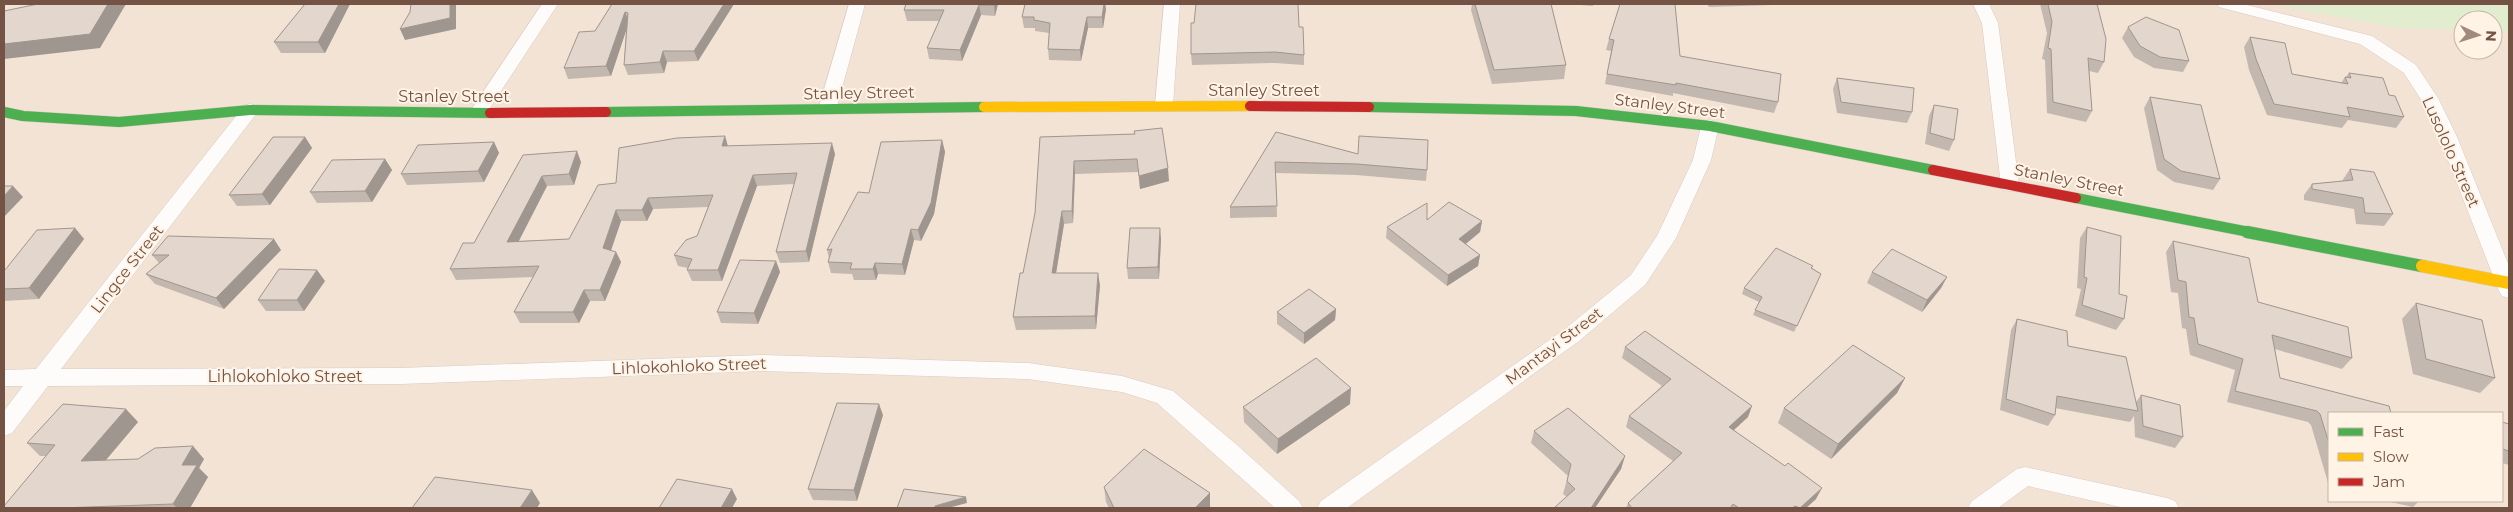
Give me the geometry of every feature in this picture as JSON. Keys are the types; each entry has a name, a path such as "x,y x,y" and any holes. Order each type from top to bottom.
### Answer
{"street":[{"path":"478,113 550,4"},
{"path":"827,110 857,4"},
{"path":"1164,105 1172,4"},
{"path":"1981,4 1990,24 2010,185"},
{"name":"Lusololo Street","path":"2225,4 2366,40 2410,69 2429,98 2448,137 2508,286"},
{"name":"Stanley Street","path":"4,112 23,116 119,122 250,110 478,113 1164,105 1422,107 1576,111 1710,126 2508,286"},
{"name":"Lingce Street","path":"4,427 250,110"},
{"name":"Mantayi Street","path":"1328,508 1572,335 1638,280 1666,238 1702,160 1710,126"},
{"name":"Lihlokohloko Street","path":"4,378 400,376 763,363 1028,371 1122,384 1165,397 1229,451 1291,508"},
{"path":"1980,508 2025,476 2167,508"}],"shaded area":[{"path":"4,4 2509,4 2509,508 4,508"}],"green space":[{"path":"2266,4 2509,4 2509,32 2503,32 2503,10 2453,10 2453,30 2401,28"}],"building":[{"path":"38,4 108,4 90,34 4,44 4,11"},
{"path":"305,4 339,4 318,42 274,42"},
{"path":"411,4 450,4 450,18 400,29 410,12"},
{"path":"612,4 724,4 694,51 663,51 660,62 624,65 628,13 625,12 606,66 564,68 579,32 595,31"},
{"path":"906,4 994,5 979,5 960,50 927,48 944,10 904,10"},
{"path":"1025,4 1104,4 1102,17 1087,17 1080,50 1048,49 1050,23 1034,20 1034,17 1022,17"},
{"path":"1196,4 1298,4 1299,27 1303,27 1304,55 1275,52 1191,54 1191,23 1194,23"},
{"path":"1475,4 1551,4 1566,65 1494,70"},
{"path":"1620,4 1675,4 1680,56 1781,74 1778,102 1676,83 1676,85 1607,74 1614,40 1609,39"},
{"path":"2048,4 2097,4 2106,39 2104,62 2088,58 2092,111 2053,102 2051,49 2048,48 2052,22"},
{"path":"2146,17 2179,30 2189,61 2160,57 2140,46 2128,27"},
{"path":"2250,37 2285,43 2292,74 2348,84 2345,77 2351,78 2349,73 2383,78 2389,95 2395,96 2404,117 2347,107 2350,117 2274,104 2256,59"},
{"path":"1837,78 1914,88 1912,112 1841,102"},
{"path":"2150,97 2201,105 2220,179 2181,171 2164,159"},
{"path":"1934,105 1958,109 1954,140 1930,133"},
{"path":"1162,128 1168,168 1139,176 1137,159 1074,161 1072,211 1062,211 1052,273 1098,273 1095,316 1013,317 1020,273 1023,273 1035,213 1040,137 1135,134 1134,131"},
{"path":"1276,132 1358,154 1359,136 1428,140 1427,170 1357,164 1275,162 1277,206 1230,207"},
{"path":"725,136 722,146 832,143 806,251 776,252 797,173 753,175 718,270 687,270 692,259 674,255 686,240 697,236 713,195 648,198 642,210 616,210 603,248 616,252 600,290 584,290 573,312 514,312 539,266 450,269 463,243 474,243 523,155 577,151 569,174 542,176 507,242 569,239 598,185 616,183 619,148 677,138"},
{"path":"273,137 305,137 262,194 229,195"},
{"path":"942,140 931,203 918,230 911,229 902,264 875,263 873,269 850,269 852,263 828,262 832,249 827,250 858,192 869,193 881,142"},
{"path":"494,142 478,171 401,174 418,145"},
{"path":"385,159 365,191 310,192 332,160"},
{"path":"2350,169 2374,172 2393,214 2365,213 2363,198 2312,189 2312,184 2353,180"},
{"path":"4,186 13,186 4,196"},
{"path":"1449,202 1482,221 1459,239 1480,255 1448,275 1387,227 1427,203 1427,220"},
{"path":"2087,227 2121,236 2119,294 2127,296 2124,319 2082,305 2087,278 2084,277"},
{"path":"75,228 29,288 4,289 4,270 37,230"},
{"path":"1130,228 1160,228 1158,267 1127,268"},
{"path":"168,236 274,239 216,298 146,274 169,255 152,255"},
{"path":"2173,241 2249,258 2258,302 2348,327 2352,358 2272,335 2280,378 2389,406 2391,412 2328,412 2328,440 2320,414 2317,411 2235,391 2243,359 2198,344 2194,318 2189,317 2186,282 2178,280"},
{"path":"1776,248 1813,266 1811,268 1821,274 1797,326 1755,310 1762,297 1744,288"},
{"path":"1892,249 1947,277 1927,300 1872,272"},
{"path":"740,260 776,261 754,313 717,312"},
{"path":"279,269 317,270 297,300 258,300"},
{"path":"1309,289 1336,309 1304,333 1277,312"},
{"path":"2416,303 2482,320 2495,378 2426,359"},
{"path":"2017,319 2067,331 2068,346 2126,357 2138,411 2057,396 2055,415 2006,399"},
{"path":"1645,331 1752,406 1729,427 1785,466 1788,463 1822,488 1800,508 1795,506 1792,508 1739,508 1733,504 1730,508 1632,508 1628,503 1682,453 1629,416 1671,379 1625,347"},
{"path":"1853,345 1905,378 1838,444 1784,408"},
{"path":"1316,358 1351,388 1278,439 1243,407"},
{"path":"2141,395 2180,405 2183,437 2143,426"},
{"path":"837,403 879,404 854,490 808,489"},
{"path":"63,404 126,409 81,461 138,459 155,448 193,446 182,465 197,465 173,504 4,508 55,445 27,443"},
{"path":"1568,408 1625,456 1591,508 1554,508 1575,489 1567,481 1571,464 1534,431"},
{"path":"2503,422 2509,424 2509,451 2503,449"},
{"path":"1144,449 1210,493 1195,508 1114,508 1104,487"},
{"path":"435,477 532,490 520,508 412,508"},
{"path":"677,479 732,489 721,508 659,508"},
{"path":"904,489 966,497 935,506 935,508 897,508"}],"traffic: fast":[{"path":"606,112 984,107"},
{"path":"1369,107 1576,111 1710,126 1933,170"},
{"path":"4,112 23,116 119,122 250,110 490,113"},
{"path":"2076,198 2422,266"}],"traffic: slow":[{"path":"984,107 1250,106"},
{"path":"2422,266 2509,283"}],"traffic: jam":[{"path":"1250,106 1369,107"},
{"path":"490,113 606,112"},
{"path":"1933,170 2076,198"}]}
